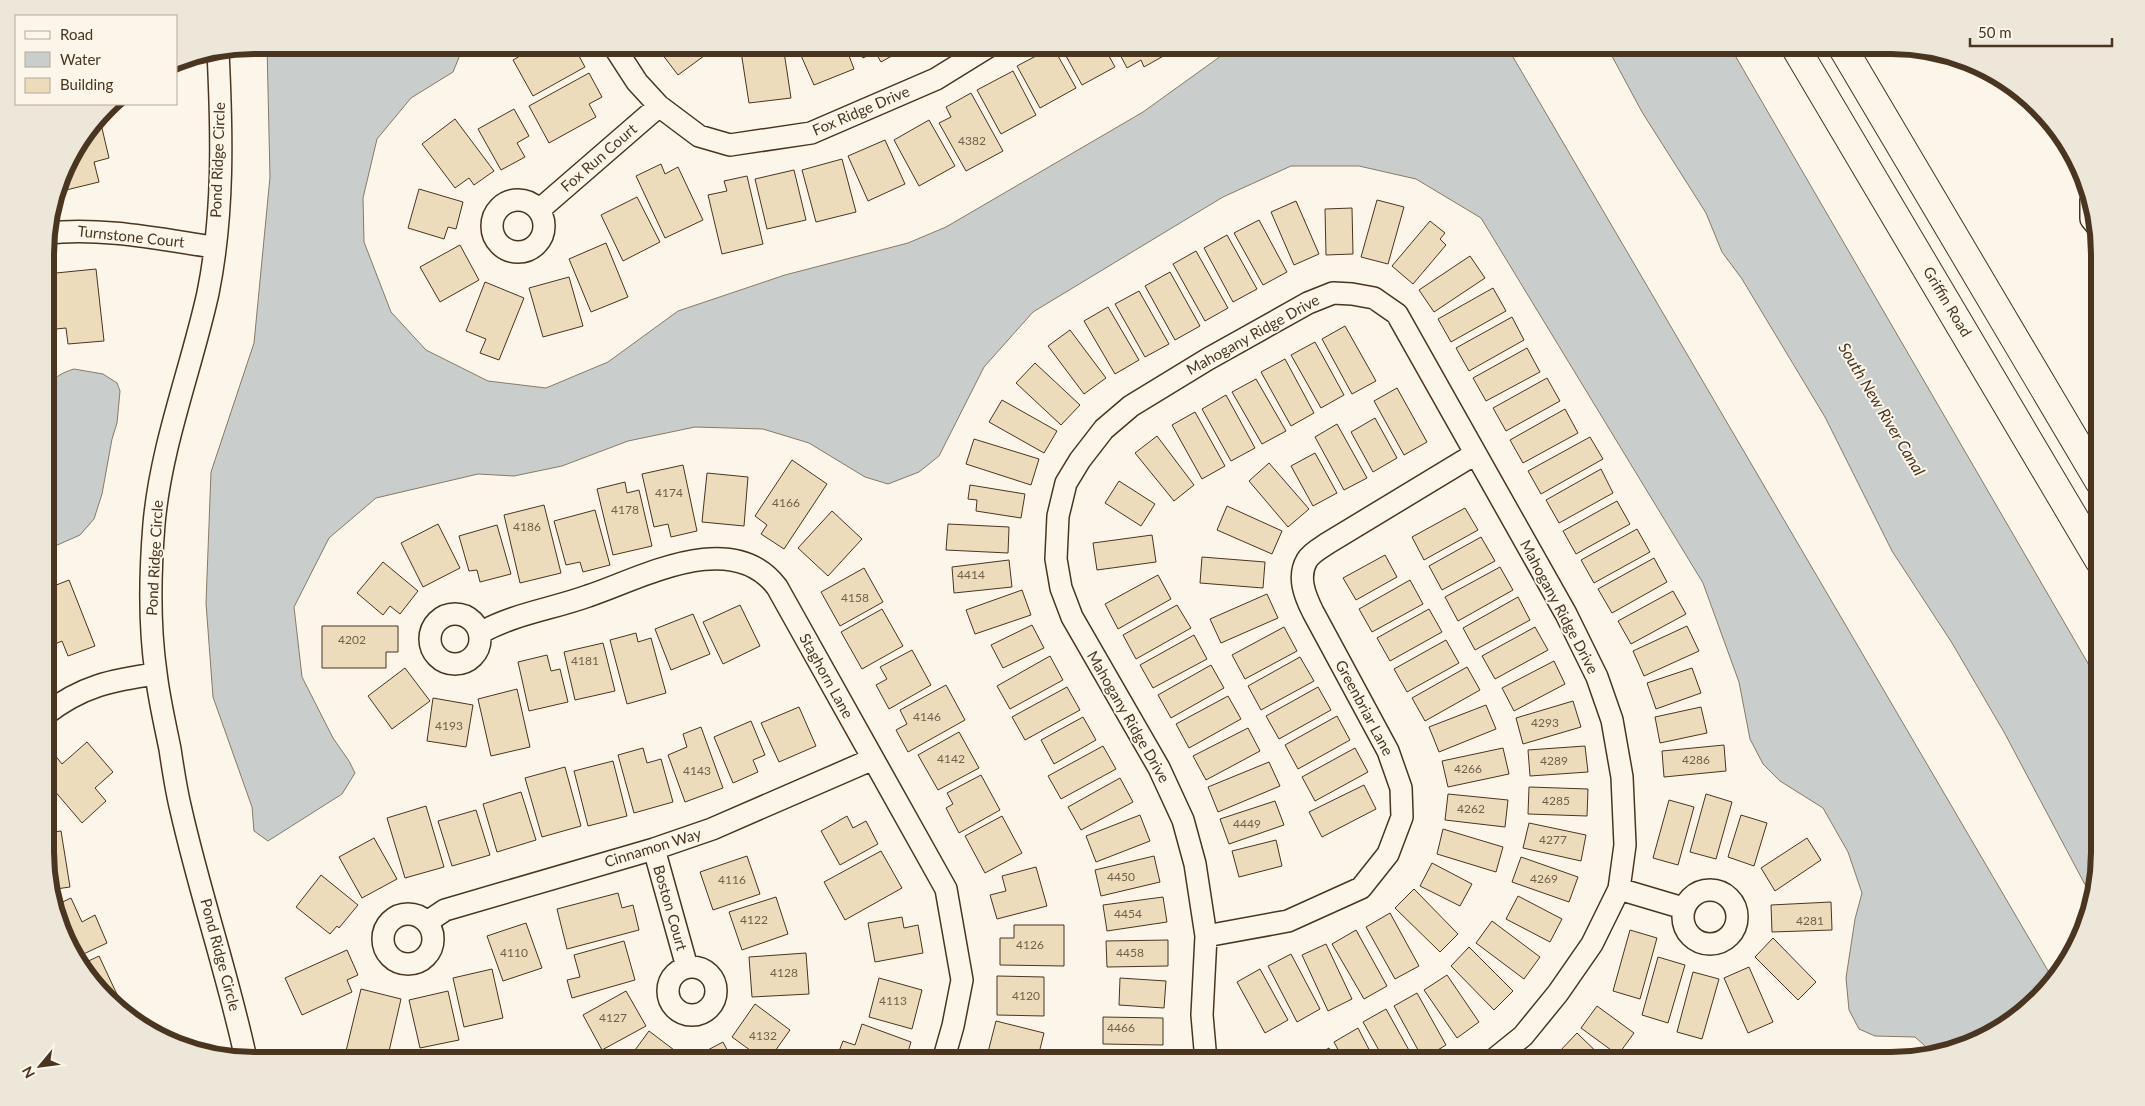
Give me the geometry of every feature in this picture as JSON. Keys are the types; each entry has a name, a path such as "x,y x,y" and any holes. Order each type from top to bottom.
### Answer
{"main road":[{"name":"Griffin Road","path":"1799,54 2091,546"},
{"path":"1846,54 2091,463"},
{"path":"1878,185 1912,164"},
{"path":"2061,495 2091,479"}],"street":[{"name":"Fox Ridge Drive","path":"619,54 637,82 659,106 699,136 730,145 812,133 936,79 976,54"},
{"name":"Pond Ridge Circle","path":"218,57 221,175 214,247 206,298 161,476 154,524 152,626 156,674 181,810 235,1006 245,1052"},
{"name":"Fox Run Court","path":"539,210 659,106"},
{"name":"Turnstone Court","path":"55,233 73,231 117,233 214,247"},
{"name":"Mahogany Ridge Drive","path":"1205,1052 1202,1015 1206,936 1196,864 1184,820 1159,768 1072,617 1061,588 1056,559 1058,516 1066,482 1080,460 1104,429 1132,406 1208,359 1308,303 1333,293 1374,298 1396,314 1566,614 1597,677 1612,720 1622,777 1625,845 1619,889 1592,944 1558,992 1523,1036 1503,1052"},
{"name":"Greenbriar Lane","path":"1206,936 1296,918 1362,888 1388,854 1402,817 1401,788 1388,751 1310,606 1304,592 1302,575 1307,559 1328,543 1475,454"},
{"name":"Staghorn Lane","path":"480,633 498,623 588,596 672,564 711,558 736,561 766,574 777,588 946,889 962,980 946,1052"},
{"path":"54,709 88,688 121,679 156,674"},
{"name":"Cinnamon Way","path":"428,922 445,910 654,849 712,829 873,759"},
{"name":"Boston Court","path":"654,849 686,967"},
{"path":"1619,889 1683,908"}],"water":[{"path":"267,54 460,54 453,72 411,98 377,139 363,198 364,242 391,312 426,350 488,381 546,388 608,362 678,311 785,275 908,243 946,227 1143,112 1224,54 1511,54 2050,974 2033,994 2002,1019 1980,1032 1956,1042 1928,1049 1915,1037 1875,1036 1859,1029 1849,1010 1846,978 1855,919 1862,893 1848,852 1823,808 1780,781 1763,764 1750,739 1739,682 1703,583 1481,218 1416,179 1359,166 1291,166 1223,197 1033,312 984,367 939,456 919,472 888,484 865,477 809,443 763,429 695,427 628,441 562,466 514,476 478,474 376,498 329,538 294,607 302,677 333,738 355,773 342,794 268,841 254,831 252,807 213,697 206,603 211,472 254,343 270,177"},
{"name":"South New River Canal","path":"1611,54 1734,54 2091,668 2091,866 2088,889 2004,732 1952,643 1892,551 1825,417 1742,279 1722,252 1706,213 1642,112"},
{"path":"74,369 103,374 117,383 120,391 117,423 112,439 102,494 94,519 80,535 54,546 54,379"}],"building":[{"path":"523,54 578,54 585,67 533,96 513,60"},
{"path":"662,54 707,54 678,75"},
{"path":"741,54 784,54 791,98 749,103"},
{"path":"800,54 848,54 854,69 814,85"},
{"path":"861,54 871,54 863,58"},
{"path":"876,54 895,54 881,62"},
{"path":"1040,54 1057,54 1076,88 1040,108 1017,66"},
{"path":"1065,54 1108,54 1115,67 1082,85"},
{"path":"1120,54 1167,54 1144,67 1141,60 1127,68"},
{"path":"1013,71 1036,115 1001,134 977,90"},
{"path":"589,73 602,97 589,104 596,117 549,143 529,106"},
{"path":"971,93 1003,151 966,171 939,123 951,117 946,107"},
{"path":"514,109 529,136 517,143 525,157 501,170 478,129"},
{"path":"455,119 494,171 474,185 469,178 455,188 422,144"},
{"path":"929,120 955,166 919,186 894,140"},
{"path":"101,124 109,158 94,162 99,182 64,191 74,165"},
{"path":"885,140 905,184 868,201 848,156"},
{"path":"842,159 856,212 816,222 802,170"},
{"path":"661,164 665,174 678,167 703,220 665,238 636,176"},
{"path":"794,170 806,220 767,229 755,179"},
{"path":"747,176 763,244 722,254 708,195 727,191 724,181"},
{"path":"419,189 463,202 456,229 448,227 444,239 408,228"},
{"path":"637,197 660,242 623,261 601,215"},
{"path":"1377,200 1404,207 1388,264 1361,257"},
{"path":"1296,201 1319,254 1294,265 1271,212"},
{"path":"1352,208 1353,254 1326,255 1325,209"},
{"path":"1259,220 1287,272 1263,285 1234,233"},
{"path":"1430,221 1445,233 1440,239 1446,245 1413,284 1392,266"},
{"path":"1227,235 1257,289 1233,302 1204,248"},
{"path":"606,243 628,297 591,312 569,259"},
{"path":"460,245 479,280 440,302 420,267"},
{"path":"1196,251 1228,308 1205,321 1173,264"},
{"path":"1470,256 1485,278 1434,312 1419,290"},
{"path":"96,269 104,341 68,344 66,328 54,329 54,273"},
{"path":"1170,272 1200,326 1175,340 1145,286"},
{"path":"569,277 583,326 543,337 529,288"},
{"path":"485,282 524,298 499,360 480,353 486,339 466,331"},
{"path":"1493,288 1506,311 1451,342 1438,319"},
{"path":"1139,291 1169,344 1145,357 1115,304"},
{"path":"1108,307 1139,360 1115,374 1084,321"},
{"path":"1512,317 1524,340 1469,371 1456,348"},
{"path":"1345,326 1376,381 1352,394 1322,339"},
{"path":"1070,330 1106,378 1084,394 1048,346"},
{"path":"1315,342 1344,395 1321,408 1291,355"},
{"path":"1527,348 1540,372 1486,401 1473,378"},
{"path":"1285,359 1314,413 1291,426 1261,372"},
{"path":"1035,363 1080,405 1061,425 1016,383"},
{"path":"1547,378 1560,401 1506,431 1493,408"},
{"path":"1256,379 1286,431 1262,444 1232,392"},
{"path":"1397,388 1427,442 1404,455 1374,401"},
{"path":"1226,395 1255,448 1231,461 1202,409"},
{"path":"1002,400 1057,431 1044,453 989,422"},
{"path":"1565,409 1578,433 1523,463 1510,440"},
{"path":"1195,412 1225,466 1202,479 1172,425"},
{"path":"1375,418 1397,458 1373,472 1351,432"},
{"path":"1337,424 1367,478 1344,490 1315,437"},
{"path":"1157,436 1194,485 1174,501 1135,453"},
{"path":"1590,437 1603,459 1541,494 1528,471"},
{"path":"974,439 1039,459 1031,485 966,464"},
{"path":"1315,453 1337,493 1313,506 1291,466"},
{"path":"792,460 827,484 784,549 761,534 767,525 755,516"},
{"path":"1269,463 1309,509 1288,527 1249,481"},
{"path":"683,465 697,531 671,537 668,524 654,527 642,474"},
{"path":"1601,469 1613,493 1559,523 1546,500"},
{"path":"707,473 748,477 744,526 702,522"},
{"path":"1119,481 1155,504 1141,526 1105,503"},
{"path":"625,482 627,493 639,490 652,546 613,555 597,489"},
{"path":"970,485 1025,494 1021,518 976,511 977,500 968,499"},
{"path":"1617,501 1630,524 1576,554 1563,531"},
{"path":"544,505 561,573 520,583 504,515"},
{"path":"1227,506 1282,531 1272,554 1217,530"},
{"path":"1465,508 1478,530 1424,560 1412,537"},
{"path":"595,510 610,565 583,572 580,562 566,565 554,521"},
{"path":"832,511 862,539 828,576 798,548"},
{"path":"438,524 460,568 423,587 401,543"},
{"path":"948,524 1009,527 1008,553 946,550"},
{"path":"497,525 511,574 480,582 477,570 469,571 459,536"},
{"path":"1637,529 1650,552 1594,583 1581,560"},
{"path":"1152,535 1156,562 1097,570 1093,543"},
{"path":"1481,537 1495,561 1442,590 1429,566"},
{"path":"1385,555 1397,577 1356,600 1343,578"},
{"path":"1202,557 1265,562 1263,588 1200,583"},
{"path":"1654,558 1667,582 1612,613 1598,589"},
{"path":"1009,560 1012,587 954,593 952,567"},
{"path":"383,562 418,591 400,614 390,606 383,615 357,593"},
{"path":"1500,567 1513,590 1458,621 1445,597"},
{"path":"864,568 883,602 840,626 821,592"},
{"path":"1158,575 1171,599 1118,629 1105,604"},
{"path":"69,580 95,646 68,656 62,641 54,644 54,586"},
{"path":"1410,580 1423,604 1372,632 1359,609"},
{"path":"1022,590 1031,615 975,634 966,610"},
{"path":"1673,591 1686,614 1631,644 1618,621"},
{"path":"1267,594 1278,618 1221,643 1210,619"},
{"path":"1518,597 1530,620 1475,650 1463,628"},
{"path":"740,605 760,646 723,664 703,622"},
{"path":"1177,605 1191,628 1136,659 1123,635"},
{"path":"882,609 903,646 862,669 841,632"},
{"path":"1429,609 1442,632 1390,661 1377,638"},
{"path":"693,614 710,654 671,670 655,629"},
{"path":"1032,625 1044,648 1003,668 991,645"},
{"path":"322,626 398,626 398,652 386,652 386,668 322,668"},
{"path":"1687,626 1699,651 1644,676 1633,651"},
{"path":"1284,627 1297,651 1245,679 1232,655"},
{"path":"1535,627 1548,650 1495,679 1482,656"},
{"path":"636,633 638,642 651,638 666,693 627,704 610,640"},
{"path":"1194,635 1207,659 1153,688 1140,665"},
{"path":"1446,640 1459,663 1407,692 1394,669"},
{"path":"603,643 615,691 575,700 564,652"},
{"path":"912,650 931,685 889,709 876,685 887,679 880,667"},
{"path":"547,655 551,671 560,669 568,702 529,711 518,662"},
{"path":"1050,656 1063,680 1010,709 997,686"},
{"path":"1300,657 1314,681 1261,710 1248,686"},
{"path":"1554,661 1565,684 1514,711 1502,688"},
{"path":"1211,665 1224,688 1171,718 1158,695"},
{"path":"1467,667 1480,690 1425,721 1412,698"},
{"path":"405,668 430,701 392,729 368,696"},
{"path":"1692,668 1701,693 1656,709 1647,683"},
{"path":"946,685 965,720 908,752 896,730 907,724 900,710"},
{"path":"1067,687 1080,710 1025,740 1012,717"},
{"path":"1318,687 1331,710 1279,739 1266,716"},
{"path":"517,689 530,747 491,756 478,699"},
{"path":"1228,696 1241,719 1189,748 1176,724"},
{"path":"433,698 473,705 466,747 427,741"},
{"path":"1573,701 1581,727 1523,744 1516,718"},
{"path":"1486,705 1496,729 1439,752 1429,727"},
{"path":"799,707 816,746 779,762 761,723"},
{"path":"1701,707 1707,733 1660,743 1655,717"},
{"path":"1337,716 1350,740 1298,769 1285,745"},
{"path":"1083,717 1096,740 1054,764 1041,740"},
{"path":"751,721 765,755 753,760 758,772 733,783 714,737"},
{"path":"701,727 723,788 685,802 668,755 687,747 683,734"},
{"path":"1248,728 1260,751 1206,780 1193,756"},
{"path":"959,732 979,768 938,790 918,755"},
{"path":"87,742 113,772 95,788 106,801 82,823 54,790 54,754 62,764"},
{"path":"1724,745 1726,771 1664,777 1662,751"},
{"path":"1103,746 1116,769 1061,799 1048,776"},
{"path":"1585,746 1588,772 1530,776 1528,750"},
{"path":"643,748 647,763 661,759 673,802 634,813 618,755"},
{"path":"1355,748 1368,772 1315,801 1302,777"},
{"path":"1503,748 1509,774 1448,787 1442,761"},
{"path":"613,761 627,816 588,826 574,771"},
{"path":"1269,762 1280,786 1218,812 1208,787"},
{"path":"565,767 581,826 542,837 525,778"},
{"path":"981,775 1000,810 959,833 946,808 953,804 947,793"},
{"path":"1120,778 1133,802 1081,830 1068,807"},
{"path":"1364,785 1376,809 1322,837 1309,812"},
{"path":"1529,787 1588,789 1587,816 1528,814"},
{"path":"521,792 536,840 497,852 483,804"},
{"path":"1448,794 1508,800 1505,827 1445,820"},
{"path":"1706,794 1732,802 1716,859 1690,852"},
{"path":"1669,800 1694,807 1678,865 1653,858"},
{"path":"1275,801 1284,825 1229,844 1220,819"},
{"path":"426,806 444,867 405,878 387,818"},
{"path":"476,810 490,855 452,866 438,821"},
{"path":"1140,815 1150,841 1096,862 1086,836"},
{"path":"1741,815 1767,823 1754,866 1728,857"},
{"path":"847,816 853,828 866,821 878,844 840,865 821,831"},
{"path":"1002,816 1022,853 985,873 965,836"},
{"path":"1529,823 1586,835 1581,861 1523,848"},
{"path":"1443,829 1503,847 1496,872 1437,854"},
{"path":"61,831 70,887 57,889 54,866 54,832"},
{"path":"374,838 397,879 362,898 339,857"},
{"path":"1807,838 1821,860 1775,891 1761,868"},
{"path":"1276,840 1282,866 1239,877 1232,851"},
{"path":"881,851 902,888 845,920 824,882"},
{"path":"747,856 760,894 713,910 700,872"},
{"path":"1154,856 1160,882 1101,896 1095,870"},
{"path":"1521,857 1578,877 1569,902 1512,882"},
{"path":"1432,863 1472,884 1460,906 1420,886"},
{"path":"1036,867 1047,906 997,919 990,895 1006,891 1002,876"},
{"path":"321,875 358,905 339,928 337,926 330,934 296,907"},
{"path":"1414,889 1458,934 1440,952 1395,908"},
{"path":"618,893 622,908 633,905 639,930 567,949 557,909"},
{"path":"1518,896 1562,919 1550,942 1506,919"},
{"path":"776,897 788,934 742,950 729,912"},
{"path":"1163,897 1167,922 1107,931 1103,905"},
{"path":"71,898 82,922 95,915 107,943 82,955 74,941 64,917 61,903"},
{"path":"1831,902 1832,930 1772,932 1771,905"},
{"path":"1390,913 1419,966 1395,979 1366,927"},
{"path":"902,917 904,928 918,925 923,953 875,962 868,923"},
{"path":"1492,921 1540,957 1524,979 1476,943"},
{"path":"526,923 542,968 503,981 487,936"},
{"path":"1014,925 1064,925 1064,966 1000,965 1000,938 1014,938"},
{"path":"1356,930 1387,986 1364,999 1332,944"},
{"path":"1630,930 1657,938 1640,999 1613,991"},
{"path":"1773,938 1816,982 1798,1000 1755,957"},
{"path":"1168,940 1168,966 1107,967 1106,941"},
{"path":"624,941 635,980 572,998 567,980 580,977 574,955"},
{"path":"1326,944 1352,999 1328,1011 1302,955"},
{"path":"1469,947 1513,991 1494,1010 1451,966"},
{"path":"347,950 358,975 347,980 352,992 302,1015 285,978"},
{"path":"806,953 809,994 752,997 749,957"},
{"path":"1291,954 1320,1009 1297,1022 1268,966"},
{"path":"99,956 120,1002 103,984 86,962"},
{"path":"1658,957 1685,965 1668,1023 1642,1015"},
{"path":"1749,967 1773,1022 1748,1033 1724,978"},
{"path":"492,969 503,1018 464,1027 453,978"},
{"path":"1260,969 1288,1020 1265,1033 1237,982"},
{"path":"1693,972 1719,979 1702,1039 1677,1032"},
{"path":"1447,975 1479,1022 1457,1038 1424,990"},
{"path":"997,976 1044,977 1044,1016 997,1015"},
{"path":"879,978 922,990 912,1029 869,1017"},
{"path":"1120,978 1166,981 1164,1008 1119,1005"},
{"path":"361,989 401,999 389,1052 346,1051"},
{"path":"448,991 459,1040 420,1048 409,1000"},
{"path":"626,991 646,1026 602,1050 583,1015"},
{"path":"1417,993 1446,1045 1434,1052 1419,1052 1394,1006"},
{"path":"755,1004 790,1030 774,1052 753,1052 732,1037"},
{"path":"1597,1006 1634,1033 1620,1052 1614,1052 1581,1028"},
{"path":"1386,1009 1410,1052 1380,1052 1363,1022"},
{"path":"1103,1017 1163,1018 1163,1045 1103,1044"},
{"path":"996,1021 1044,1033 1039,1052 988,1052"},
{"path":"862,1024 911,1042 908,1052 839,1052 843,1041 855,1045"},
{"path":"1358,1028 1370,1052 1339,1052 1334,1042"},
{"path":"649,1031 677,1052 634,1052"},
{"path":"1577,1033 1597,1052 1559,1052"},
{"path":"723,1042 728,1052 704,1052"},
{"path":"1329,1048 1331,1052 1322,1052"}]}
